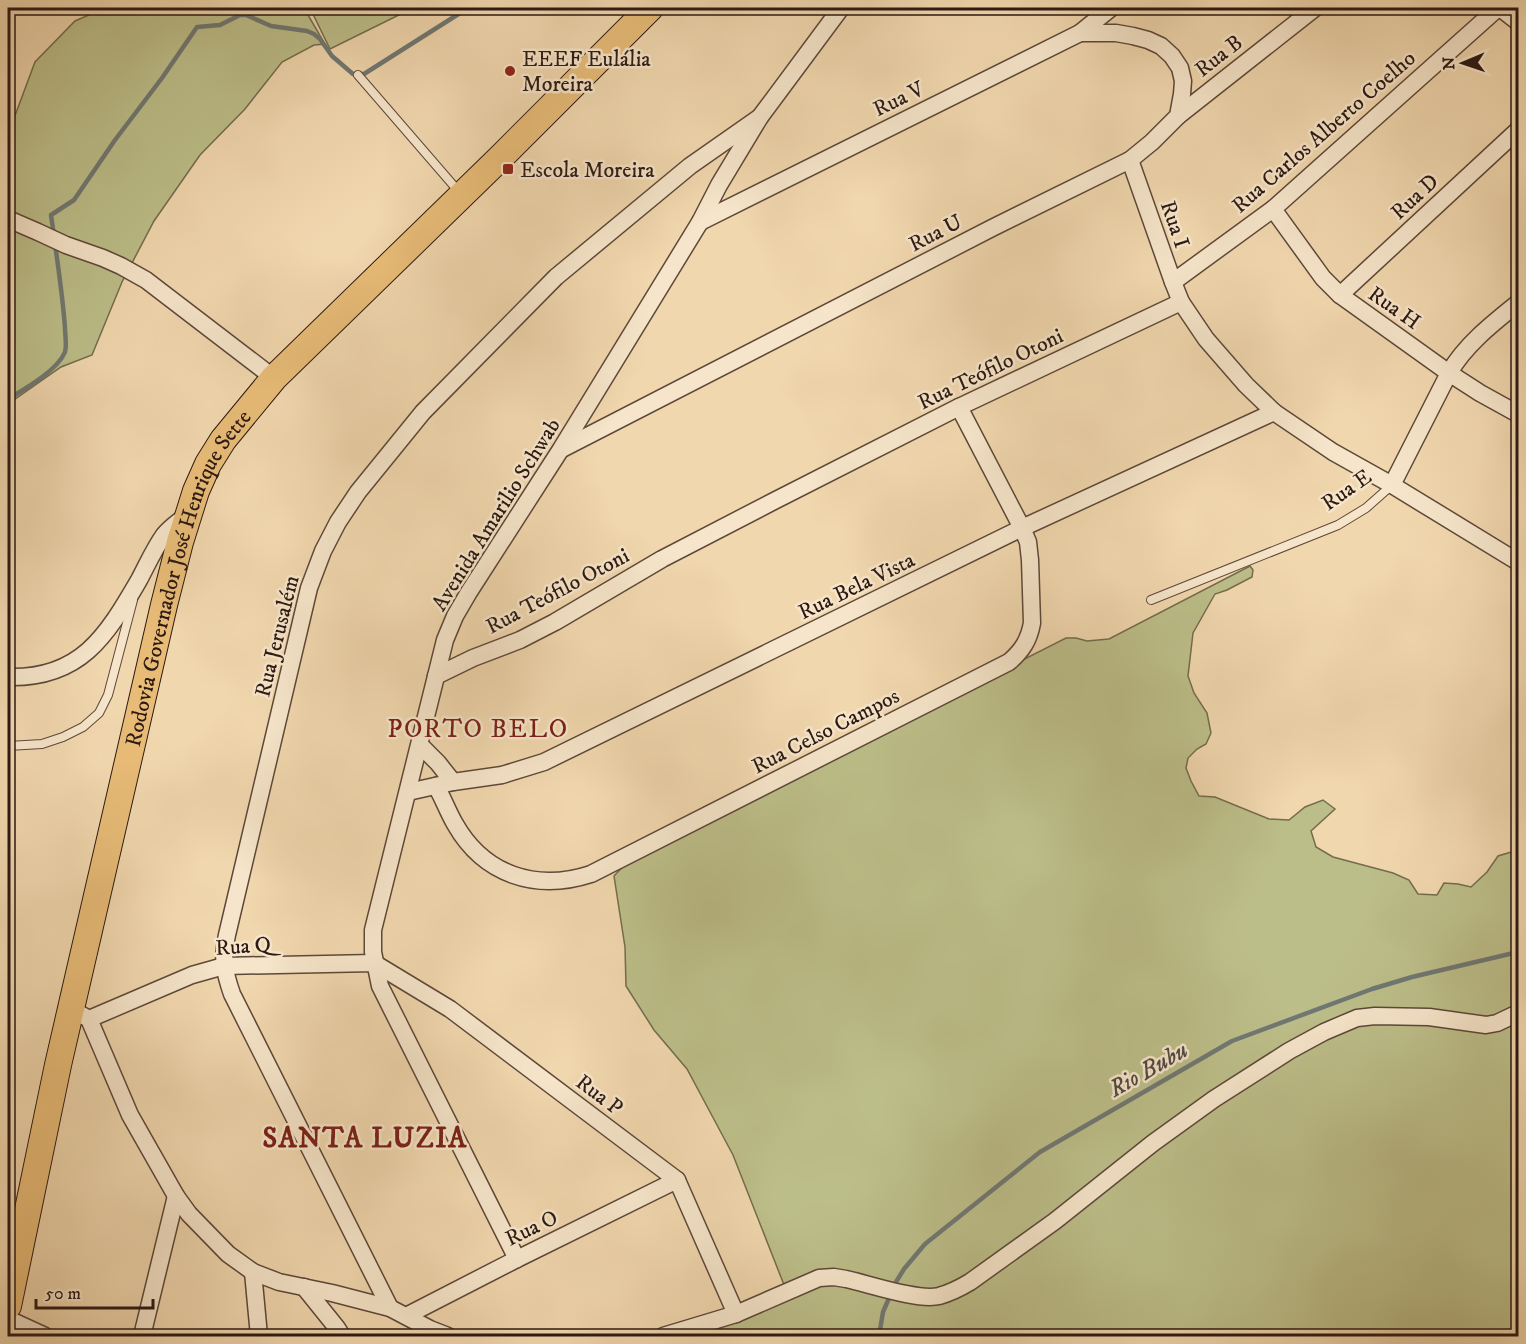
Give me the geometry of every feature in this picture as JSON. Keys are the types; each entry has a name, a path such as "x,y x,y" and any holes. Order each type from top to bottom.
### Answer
{"main road":[{"name":"Rodovia Governador José Henrique Sette","path":"8,1303 80,1014 152,660 180,542 204,473 223,440 274,378 501,158 645,10"}],"street":[{"name":"Avenida Amarilio Schwab","path":"517,1259 383,994 374,963 373,930 445,640 464,600 561,449 700,222 760,117 841,8"},
{"name":"Rua V","path":"700,222 1080,33 1111,8"},
{"name":"Rua B","path":"1178,116 1315,8"},
{"path":"1499,8 1518,22"},
{"name":"Rua Carlos Alberto Coelho","path":"1173,282 1273,209 1499,8"},
{"path":"1080,33 1116,33 1148,40 1161,46 1180,68 1183,81 1178,116"},
{"name":"Rua U","path":"561,449 1130,160 1178,116"},
{"name":"Rua Jerusalém","path":"390,1308 232,994 224,966 223,953 226,935 309,588 323,550 338,522 358,492 423,412 556,277 690,166 760,117"},
{"name":"Rua D","path":"1340,295 1518,130"},
{"name":"Rua I","path":"1130,160 1181,302"},
{"name":"Rua H","path":"1273,209 1323,278 1340,295 1480,393 1518,414"},
{"path":"8,219 66,245 112,262 146,280 274,378"},
{"path":"1181,302 1206,339 1246,385 1274,412 1333,452 1518,562"},
{"name":"Rua Teófilo Otoni","path":"436,676 473,658 520,640 555,622 662,559 959,407 1181,302"},
{"name":"Rua E","path":"1392,485 1457,358 1518,303"},
{"name":"Rua Celso Campos","path":"445,784 455,824 466,840 491,864 523,878 540,881 566,880 591,874 1009,662 1025,645 1032,623 1028,542 959,407"},
{"name":"Rua Bela Vista","path":"408,792 502,775 544,762 1022,528 1274,412"},
{"path":"8,677 44,675 63,668 81,656 102,637 121,611 165,534 189,514"},
{"path":"420,746 438,763 445,784"},
{"name":"Rua Q","path":"80,1014 224,966 374,963"},
{"name":"Rua P","path":"374,963 450,1009 677,1180 736,1314"},
{"path":"663,1336 736,1314 819,1278 846,1279 915,1296 937,1296 955,1290 970,1282 1055,1221 1153,1143 1214,1100 1289,1051 1324,1032 1357,1018 1375,1016 1429,1017 1486,1025 1497,1023 1518,1013"},
{"path":"80,1014 130,1115 176,1196 189,1214 228,1254 253,1272 279,1282 390,1308 448,1336"},
{"name":"Rua O","path":"406,1316 677,1180"},
{"path":"142,1336 176,1196"},
{"path":"253,1272 259,1336"},
{"path":"304,1287 342,1336"},
{"path":"8,1303 45,1336"}],"lane":[{"path":"358,75 462,195"},
{"name":"Rua E","path":"1151,600 1338,525 1366,508 1392,485"},
{"path":"8,746 42,744 63,737 83,727 99,713 108,695 139,580"}],"green space":[{"path":"105,8 304,8 325,44 314,45 282,62 245,109 200,155 154,221 122,282 92,355 61,367 8,404 8,133 35,62 75,21"},
{"path":"310,8 413,8 330,49"},
{"path":"1250,566 1253,570 1252,577 1215,594 1193,633 1188,676 1194,693 1207,713 1211,733 1206,744 1188,758 1186,768 1199,796 1215,797 1269,819 1289,820 1305,807 1323,800 1335,809 1311,831 1316,847 1333,857 1393,873 1409,880 1418,894 1437,895 1444,883 1471,887 1487,872 1498,856 1518,850 1518,1336 705,1336 786,1290 733,1155 687,1069 654,1030 626,986 625,947 614,876 630,859 1066,638 1087,641 1109,639"}],"waterway":[{"path":"54,236 51,215 74,200 197,27 220,25 240,15 246,15 271,26 307,31 320,39 332,56 353,74 364,74 468,8"},
{"path":"8,399 48,373 65,352 64,318 55,244"},
{"name":"Rio Bubu","path":"879,1336 883,1312 896,1282 925,1244 1040,1152 1232,1041 1372,989 1412,977 1518,952"}],"place":[{"name":"EEEF Eulália Moreira","path":"510,71"},
{"name":"Escola Moreira","path":"508,169"}],"district":[{"name":"PORTO BELO","path":"478,728"},
{"name":"SANTA LUZIA","path":"365,1137"}]}
